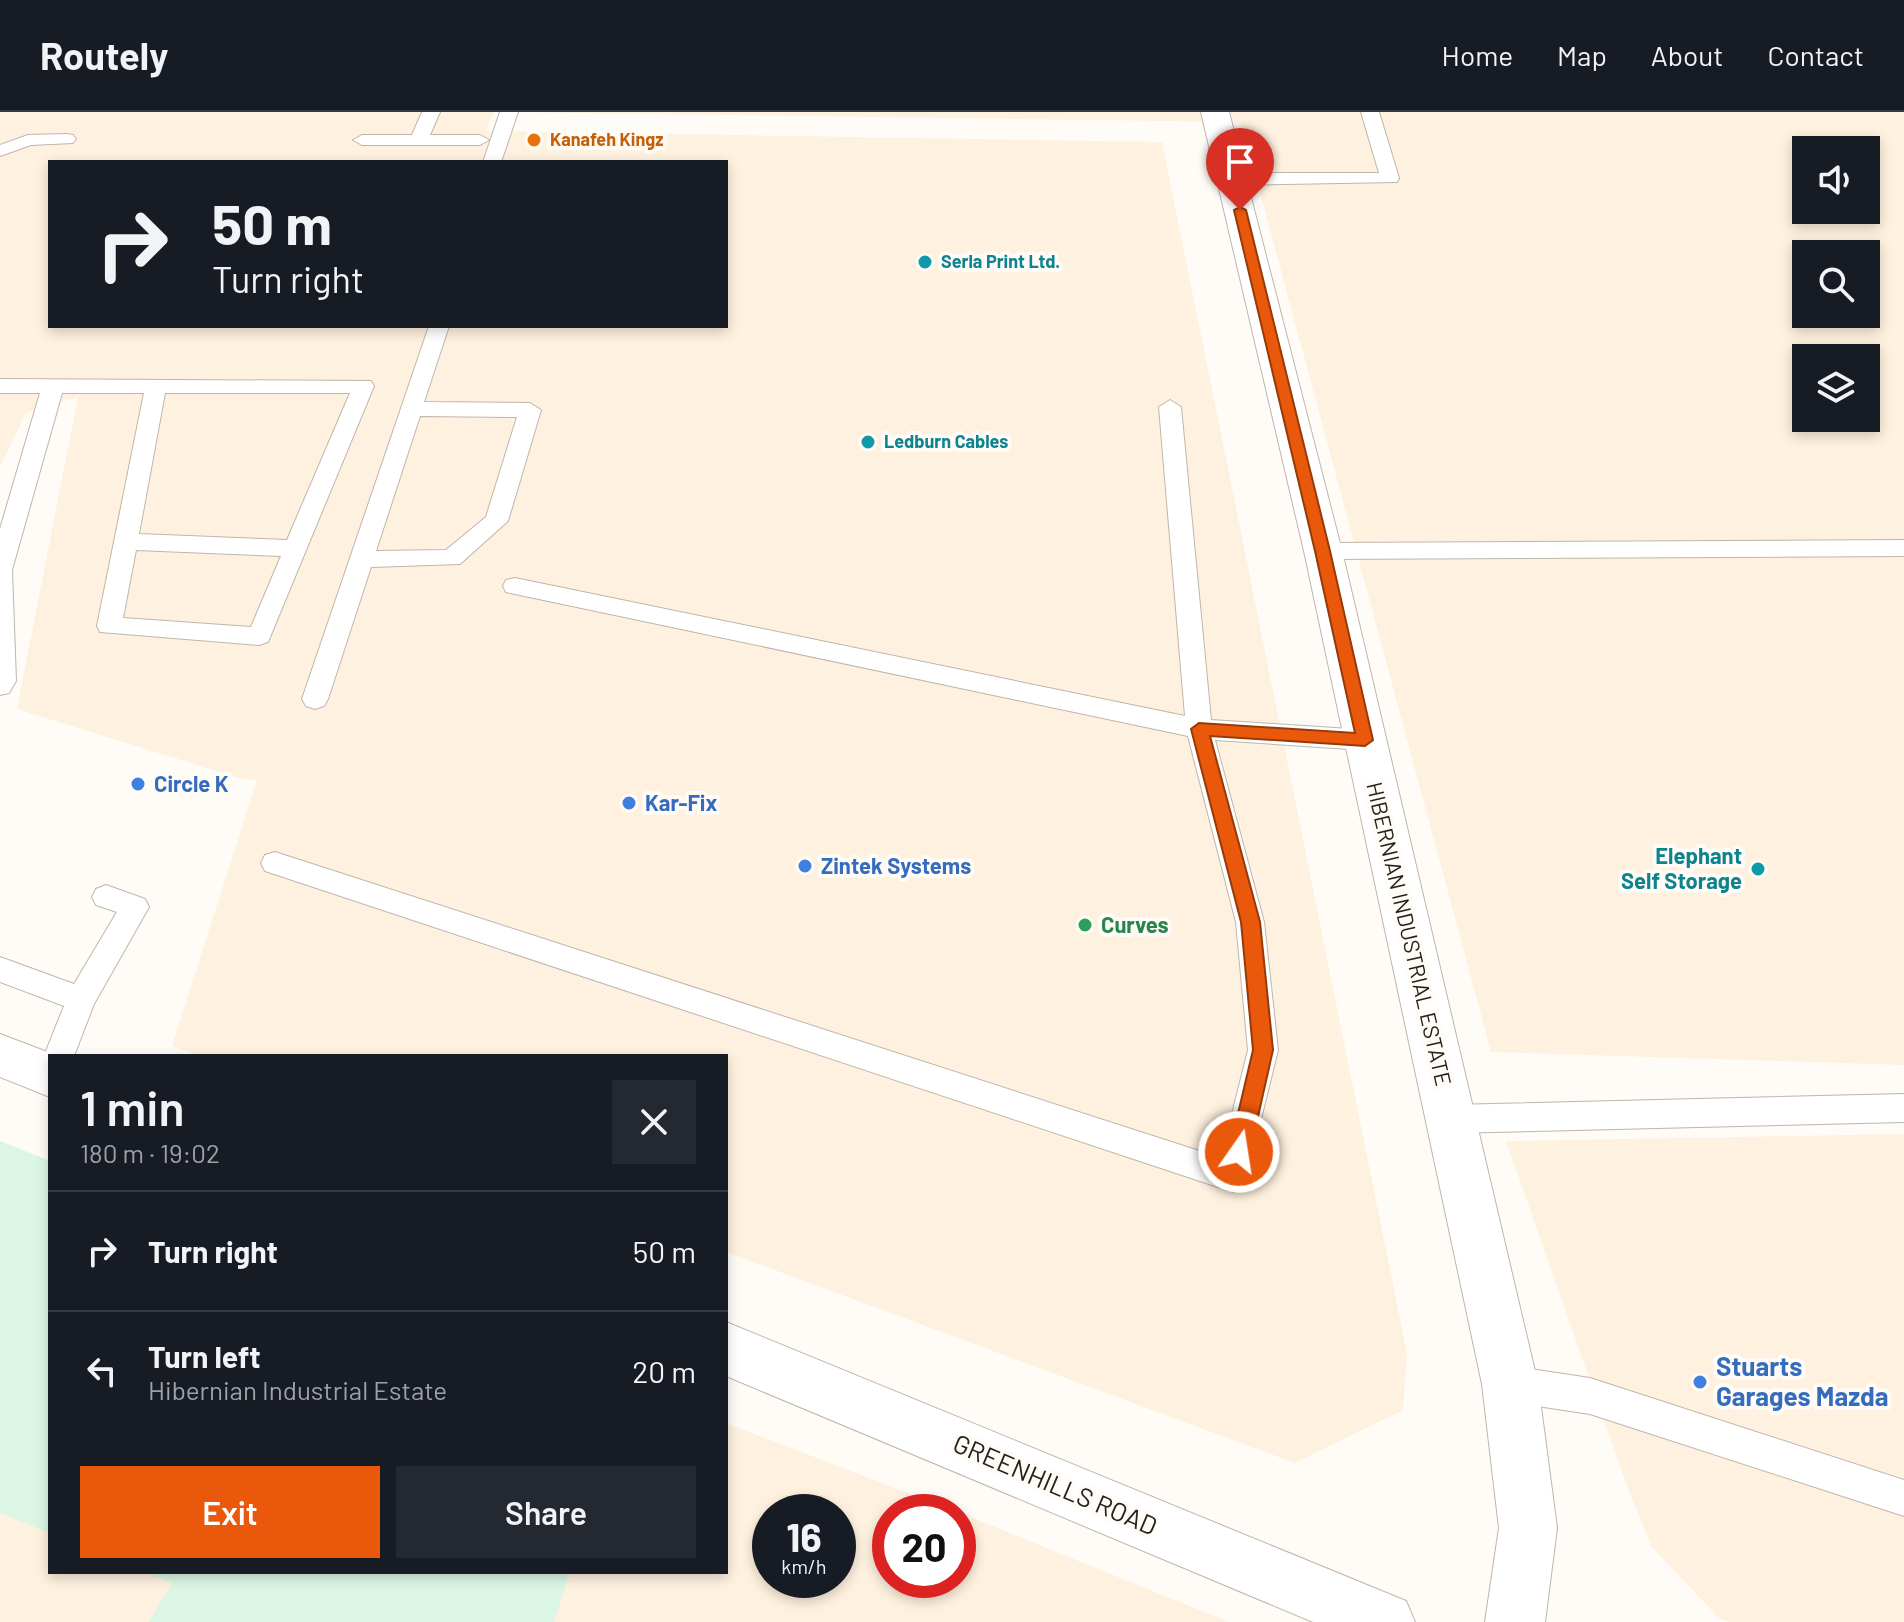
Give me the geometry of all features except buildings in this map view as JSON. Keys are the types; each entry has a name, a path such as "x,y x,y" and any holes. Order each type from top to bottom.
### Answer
{"street":[{"name":"HIBERNIAN INDUSTRIAL ESTATE","path":"1215,112 1323,551 1510,1384 1528,1528 1515,1622"},
{"path":"0,1055 48,1074"},
{"name":"GREENHILLS ROAD","path":"728,1350 1385,1622"}],"lane":[{"path":"419,140 431,112"},
{"path":"493,160 509,112"},
{"path":"1232,179 1390,178 1370,112"},
{"path":"0,151 28,140 67,139"},
{"path":"362,140 480,140"},
{"path":"315,699 438,328"},
{"path":"0,386 53,386 156,386 363,386 259,636 109,626 156,386"},
{"path":"0,686 3,681 0,570 53,386"},
{"path":"275,863 1233,1177 1263,1050 1250,922 1199,729 1170,407"},
{"path":"361,559 452,558 496,521 530,410 411,409"},
{"path":"125,542 296,548"},
{"path":"1323,551 1904,548"},
{"path":"515,586 1199,729 1365,740"},
{"path":"60,1054 81,1000 135,907 106,897"},
{"path":"0,969 81,1000"},
{"path":"1450,1119 1904,1108"},
{"path":"1510,1384 1590,1396 1904,1498"}],"shaded area":[{"path":"0,112 494,112 485,131 1162,142 1407,1354 1403,1410 1295,1463 728,1253 728,1054 194,1054 172,1046 257,780 242,779 17,709 78,397 26,413 0,467"},
{"path":"509,112 1904,112 1904,1065 1491,1052 1241,122"},
{"path":"1904,1134 1904,1622 1730,1622 1719,1618 1652,1547 1628,1489 1506,1141"},
{"path":"0,1141 48,1160 48,1574 728,1574 728,1424 910,1494 872,1494 872,1598 976,1598 976,1519 1229,1622 0,1622"}],"green space":[{"path":"0,1141 48,1160 48,1532 0,1513"},
{"path":"151,1574 569,1574 554,1622 149,1622 172,1583"}],"place":[{"name":"Kanafeh Kingz","path":"534,140"},
{"name":"Serla Print Ltd.","path":"925,262"},
{"name":"Ledburn Cables","path":"868,442"},
{"name":"Circle K","path":"138,784"},
{"name":"Kar-Fix","path":"629,803"},
{"name":"Zintek Systems","path":"805,866"},
{"name":"Elephant Self Storage","path":"1758,869"},
{"name":"Curves","path":"1085,925"},
{"name":"Stuarts Garages Mazda","path":"1700,1382"}],"route":[{"path":"1239,1152 1263,1050 1250,922 1199,729 1365,740 1323,551 1240,210"}]}
